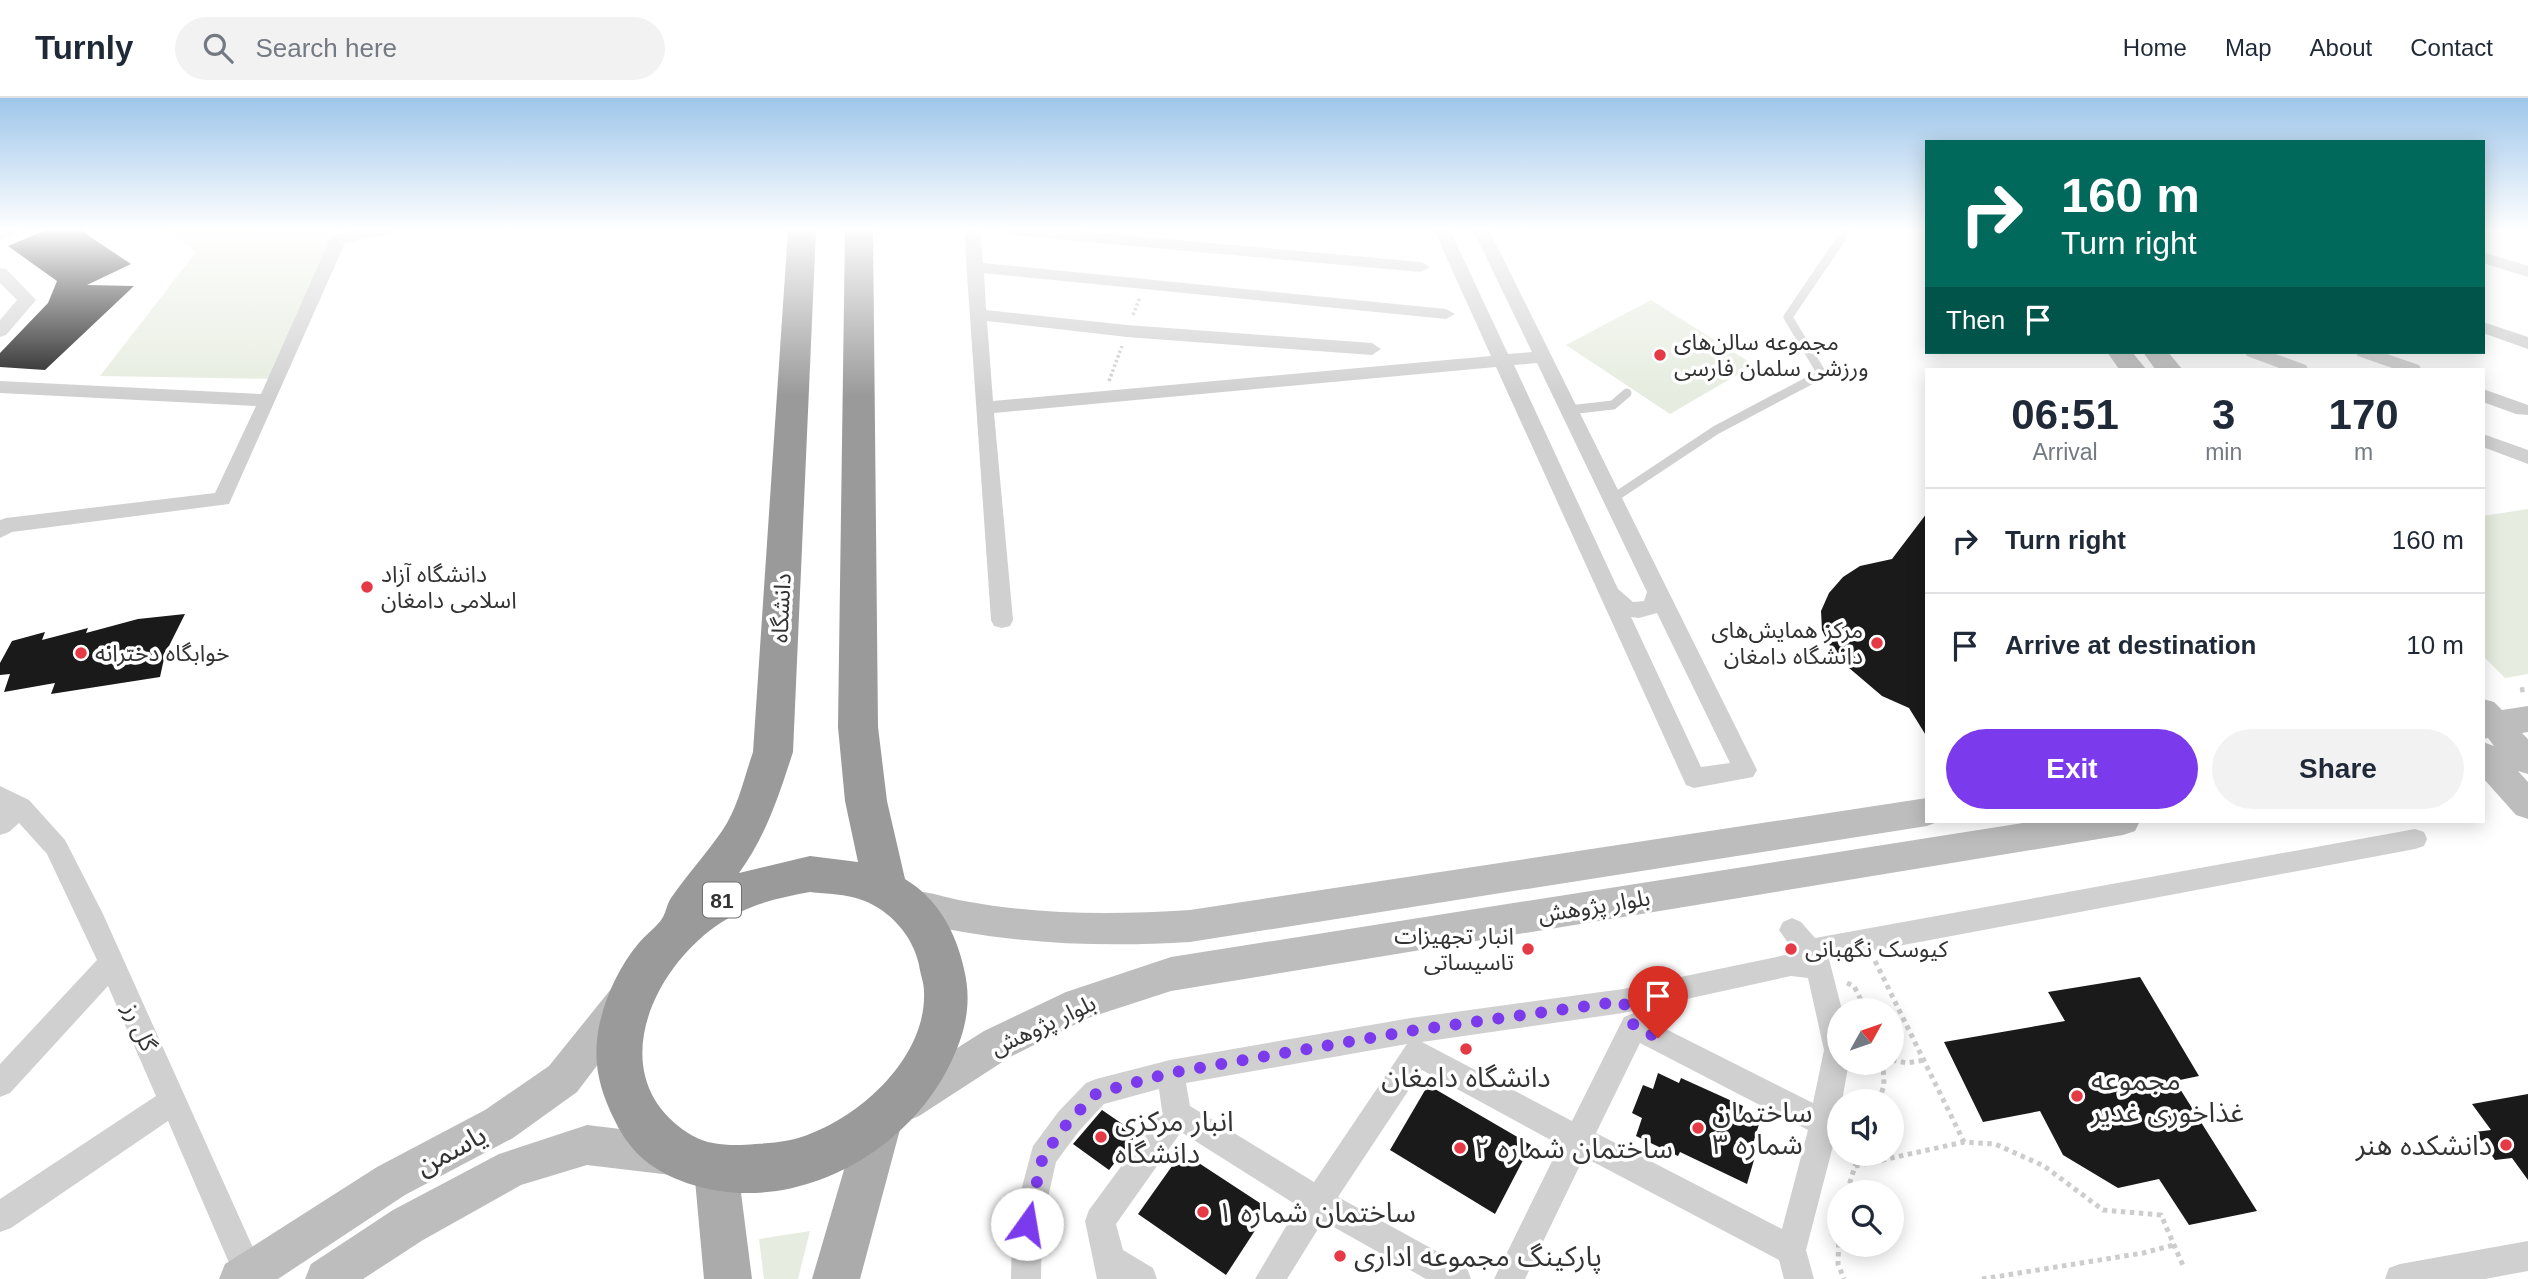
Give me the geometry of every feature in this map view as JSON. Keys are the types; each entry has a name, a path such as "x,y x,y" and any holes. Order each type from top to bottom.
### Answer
{"highway":[{"name":"دانشگاه","path":"645,971 740,839 758,798 773,752 796,285"},
{"path":"698,1162 758,1172 801,1164 843,1147 884,1117 919,1078 938,1040 946,1001 943,964 930,932 897,898 866,801 858,727 859,285"},
{"name":"81","path":"698,1162 648,1133 628,1102 618,1066 621,1027 645,971 688,921 727,896 768,881 810,874 850,878 897,898"}],"main road":[{"path":"836,1279 884,1117"},
{"path":"698,1162 728,1279"}],"street":[{"path":"0,331 27,300 12,285"},
{"path":"0,531 6,525 222,499 318,285"},
{"path":"976,285 1002,620"},
{"path":"1157,285 1446,314"},
{"path":"1467,285 1694,778 1745,770 1508,285"},
{"path":"978,315 1127,331 1372,349"},
{"path":"2485,328 2528,343"},
{"path":"2121,354 2132,368"},
{"path":"2157,354 2168,368"},
{"path":"2258,354 2296,368"},
{"path":"2370,354 2408,368"},
{"path":"984,408 1543,357"},
{"path":"0,387 268,400"},
{"path":"2485,397 2523,410"},
{"path":"2485,441 2528,457"},
{"path":"1606,586 1615,601 1626,609 1641,611 1650,609 1658,602 1658,591"},
{"path":"2524,705 2487,721 2527,758"},
{"path":"2485,760 2527,758"},
{"path":"2485,760 2528,805"},
{"name":"گل رز","path":"7,809 56,847 112,963 247,1277"},
{"name":"بلوار پژوهش","path":"897,898 958,919 1067,930 1127,931 1190,926 1925,812"},
{"name":"بلوار پژوهش","path":"884,1117 997,1044 1079,1004 1171,974 2111,823"},
{"path":"1026,1279 1027,1224 1043,1156 1069,1121 1097,1093 1170,1073 1629,1013 1791,964 1807,949 1865,941 2415,839"},
{"path":"1799,1279 1791,1250 1839,1050 1807,949"},
{"path":"0,1084 112,963"},
{"name":"یاسمن","path":"247,1277 391,1181 499,1124 563,1079 645,971"},
{"path":"1629,1013 1823,1123"},
{"path":"1509,1279 1578,1139 1629,1013"},
{"path":"1414,1042 1578,1139 1791,1250"},
{"path":"1270,1279 1414,1042"},
{"path":"1142,1279 1111,1270 1100,1221 1177,1114 1170,1073"},
{"path":"0,1217 173,1101"},
{"path":"1177,1114 1318,1202 1457,1279"},
{"name":"یاسمن","path":"326,1279 408,1225 513,1168 587,1145 698,1162"},
{"path":"2400,1279 2528,1256"}],"lane":[{"path":"1612,499 1716,430 1822,374 1788,317 1810,285"},
{"path":"1569,410 1612,405 1627,393"}],"path":[{"path":"2524,705 2528,689"},
{"path":"1865,941 1964,1142"},
{"path":"1904,1062 1925,1060"},
{"path":"1904,1155 1964,1142 1996,1144 2044,1166 2103,1210 2161,1215 2184,1268"},
{"path":"1851,1180 1855,1166"},
{"path":"1982,1279 2143,1253 2174,1245"},
{"path":"1838,1257 1844,1279"}],"shaded area":[{"path":"170,285 315,285 277,379 100,376"},
{"name":"مجموعه سالن‌های ورزشی سلمان فارسی","path":"1651,300 1754,365 1670,414 1566,345"},
{"path":"2528,509 2528,674 2505,678 2485,658 2485,516"},
{"path":"810,1231 798,1279 764,1279 759,1239"}],"building":[{"path":"55,285 134,286 45,370 0,367 0,353 48,303"},
{"name":"مرکز همایش‌های دانشگاه دامغان","path":"1925,516 1925,734 1909,708 1882,696 1835,656 1822,630 1821,611 1829,593 1843,577 1860,566 1892,559"},
{"name":"خوابگاه دخترانه","path":"185,614 165,654 160,677 51,694 55,683 4,692 10,674 0,675 0,663 12,641 45,632 42,640 88,628 86,633 138,619"},
{"name":"مجموعه غذاخوری غدیر","path":"2140,977 2199,1076 2175,1081 2257,1211 2189,1225 2159,1179 2118,1188 2063,1155 2040,1111 1983,1122 1944,1042 2065,1021 2048,992"},
{"name":"ساختمان شماره ۳","path":"1658,1073 1679,1083 1681,1078 1743,1106 1741,1112 1760,1121 1751,1150 1756,1153 1747,1184 1680,1152 1678,1156 1636,1136 1642,1118 1632,1113 1643,1085 1653,1089"},
{"name":"ساختمان شماره ۲","path":"1428,1085 1531,1145 1495,1214 1390,1150"},
{"name":"دانشکده هنر","path":"2528,1094 2528,1180 2512,1158 2495,1160 2475,1132 2491,1130 2472,1104"},
{"name":"انبار مرکزی دانشگاه","path":"1102,1110 1137,1134 1109,1170 1073,1144"},
{"name":"ساختمان شماره ۱","path":"1182,1152 1269,1209 1226,1275 1138,1214"}],"place":[{"name":"مجموعه سالن‌های ورزشی سلمان فارسی","path":"1660,355"},
{"name":"دانشگاه آزاد اسلامی دامغان","path":"367,587"},
{"name":"مرکز همایش‌های دانشگاه دامغان","path":"1877,643"},
{"name":"خوابگاه دخترانه","path":"81,653"},
{"name":"انبار تجهیزات تاسیساتی","path":"1528,949"},
{"name":"کیوسک نگهبانی","path":"1791,949"},
{"name":"دانشگاه دامغان","path":"1466,1049"},
{"name":"مجموعه غذاخوری غدیر","path":"2077,1096"},
{"name":"ساختمان شماره ۳","path":"1698,1128"},
{"name":"انبار مرکزی دانشگاه","path":"1101,1137"},
{"name":"دانشکده هنر","path":"2506,1145"},
{"name":"ساختمان شماره ۲","path":"1460,1148"},
{"name":"ساختمان شماره ۱","path":"1203,1212"},
{"name":"پارکینگ مجموعه اداری","path":"1340,1256"}],"route":[{"path":"1027,1224 1043,1156 1069,1121 1097,1093 1170,1073 1410,1031 1623,1001 1634,1026 1658,1038"}]}
